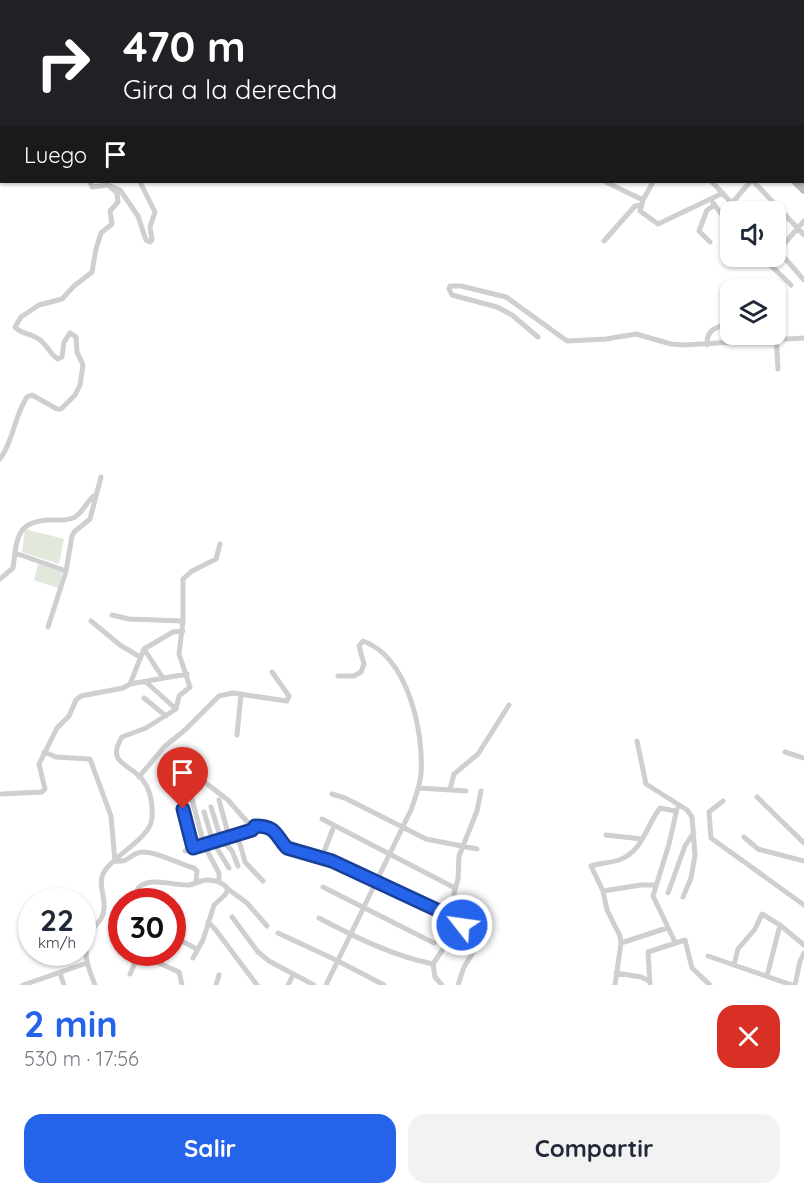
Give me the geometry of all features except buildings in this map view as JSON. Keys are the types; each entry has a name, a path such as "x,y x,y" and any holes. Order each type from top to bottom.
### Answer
{"street":[{"path":"90,183 90,186 94,187 108,185 122,192 138,216 146,240 150,242 152,240 150,227 155,211 141,183"},
{"path":"608,183 642,203"},
{"path":"652,183 642,203 642,213 658,224 713,203"},
{"path":"713,183 730,201"},
{"path":"734,201 751,183"},
{"path":"753,183 804,235"},
{"path":"0,459 14,430 16,417 27,397 32,395 61,409 78,390 83,365 77,352 76,337 70,333 66,337 62,357 58,359 46,343 15,327 21,317 39,305 62,299 92,272 101,233 112,224 110,211 118,202 117,193 108,185"},
{"path":"710,242 699,231 707,210 723,193"},
{"path":"604,242 635,206 642,203"},
{"path":"713,203 720,212"},
{"path":"786,240 804,221"},
{"path":"786,260 804,280"},
{"path":"772,267 791,285"},
{"path":"538,337 512,315 497,307 452,295 449,292 450,286 461,286 506,297 567,341 606,339 636,334 671,344 720,343"},
{"path":"707,345 707,334 720,327"},
{"path":"786,337 804,338"},
{"path":"776,345 778,369"},
{"path":"48,627 66,571 72,536 90,519 101,477"},
{"path":"0,579 13,568 18,534 23,528 37,520 72,519 95,495"},
{"path":"96,926 102,920 105,906 102,878 104,872 151,826 152,798 139,777 117,758 117,744 126,735 146,728 176,709 179,696 190,687 179,654 183,631 183,579 192,571 216,559 220,544"},
{"path":"15,553 66,571"},
{"path":"112,615 129,619 183,621"},
{"path":"91,621 120,645 140,657"},
{"path":"130,684 144,650 172,632 183,631"},
{"path":"326,985 403,827 419,788 421,773 419,729 394,665 378,649 363,641 359,646 364,664 361,672 354,676 338,676"},
{"path":"144,650 164,678"},
{"path":"139,777 164,747 193,723 215,698 227,694 241,694 287,701 289,696 272,672"},
{"path":"0,794 42,792 45,789 39,769 44,752 57,728 69,716 78,698 123,688 130,684 187,674"},
{"path":"146,682 176,709"},
{"path":"237,735 241,694"},
{"path":"144,698 166,716"},
{"path":"450,789 454,774 478,754 509,705"},
{"path":"637,741 646,784 678,808 690,813 695,855 691,878 683,897"},
{"path":"44,752 56,757 90,759 111,816 115,861"},
{"path":"785,752 804,758"},
{"path":"198,777 228,800 249,824 273,829 287,848 322,857 376,880 467,927 486,932 480,945 464,967 458,985"},
{"path":"419,788 466,791"},
{"path":"442,985 435,977 433,964 451,937 456,920 455,888 458,879 459,856 477,811 481,791"},
{"path":"332,794 345,798 433,842 477,849"},
{"path":"757,797 804,843"},
{"path":"192,799 204,845 219,873 219,882"},
{"path":"219,800 231,837 240,844 246,862 262,881"},
{"path":"723,801 708,816 711,838 804,905"},
{"path":"211,807 221,840 232,851 238,866"},
{"path":"615,985 620,936 607,910 603,891 591,866 625,857 637,850 660,808 678,808"},
{"path":"675,942 653,896 678,808"},
{"path":"183,809 193,848"},
{"path":"204,812 213,842 229,868"},
{"path":"322,819 455,888"},
{"path":"185,851 252,830 255,826"},
{"path":"322,857 334,826"},
{"path":"668,893 685,846 694,832"},
{"path":"606,835 642,839"},
{"path":"744,837 758,849 804,861"},
{"path":"115,861 127,861 137,853 149,852 194,868 196,883"},
{"path":"140,888 145,884 154,882 179,885 206,880 219,882 225,884 228,889 247,903 267,926"},
{"path":"603,891 656,885"},
{"path":"322,887 435,943"},
{"path":"194,958 203,940 214,905 228,889"},
{"path":"734,965 738,949 755,929 762,914 780,925 804,945"},
{"path":"232,917 258,952 293,975 314,985"},
{"path":"319,918 350,934 414,960 433,964"},
{"path":"208,922 257,985"},
{"path":"767,976 780,925"},
{"path":"621,943 667,928"},
{"path":"278,933 384,985"},
{"path":"649,983 648,952 685,940 692,968 710,985"},
{"path":"186,943 197,949"},
{"path":"708,956 794,985 804,953"},
{"path":"25,985 79,966"},
{"path":"88,966 95,985"},
{"path":"130,974 134,966"},
{"path":"166,966 179,972 182,985"},
{"path":"60,973 64,985"},
{"path":"616,973 641,977 649,983"},
{"path":"216,985 219,975"},
{"path":"288,985 293,975"}],"shaded area":[{"path":"25,529 64,539 59,564 22,552"},
{"path":"38,564 62,572 58,588 34,580"}],"route":[{"path":"183,809 193,848 252,830 255,826 269,827 279,835 287,848 322,857 376,880 450,916 462,925"}]}
